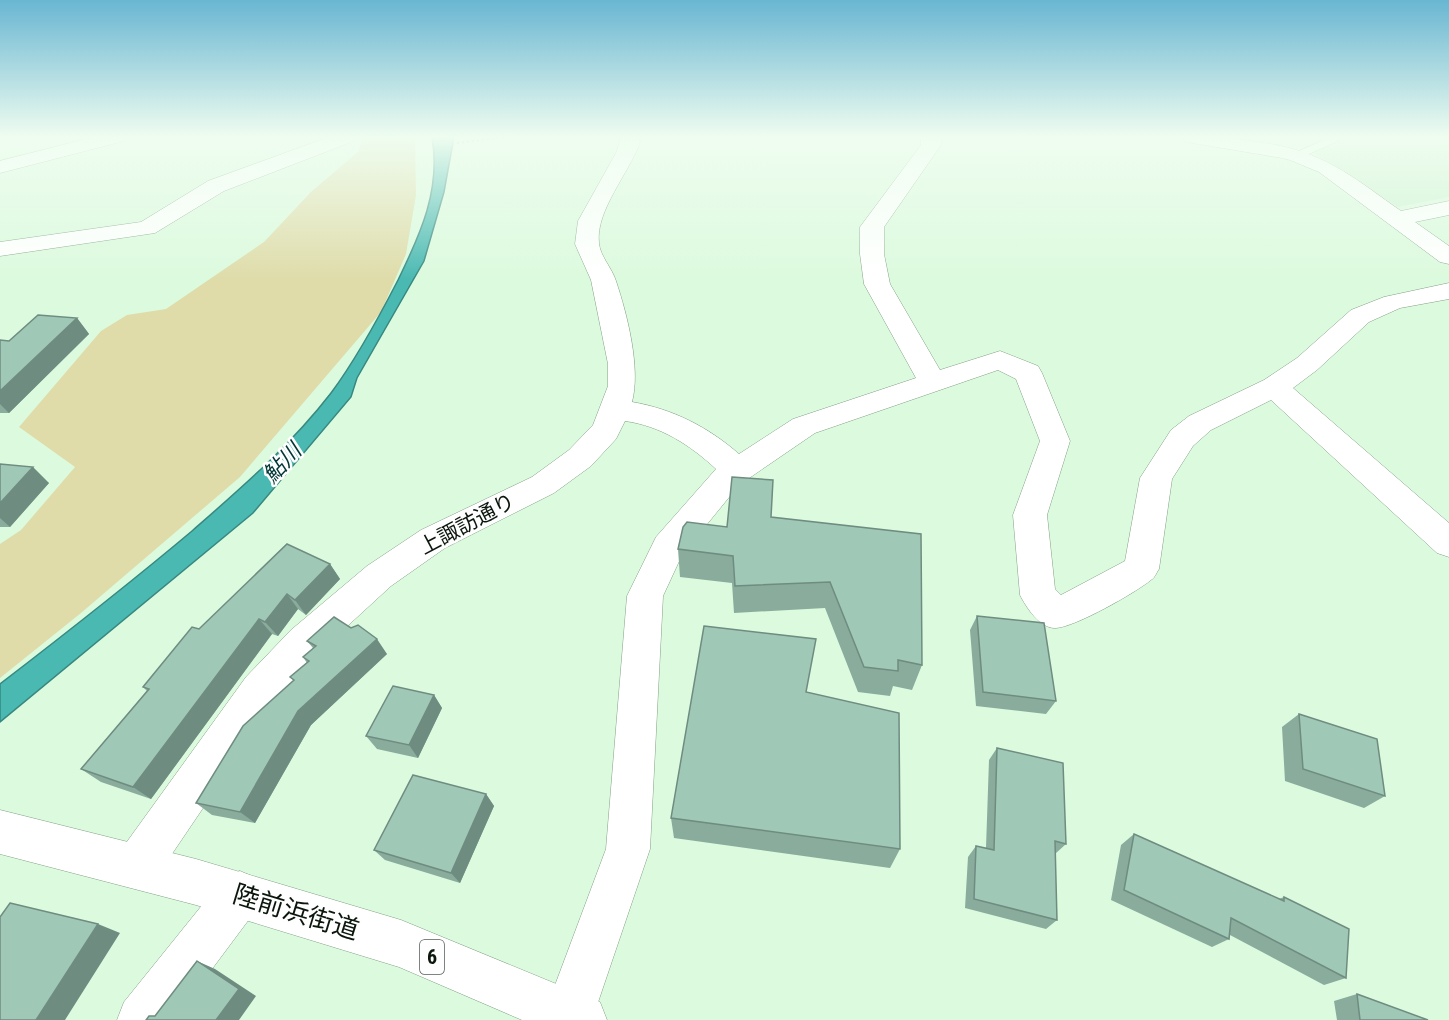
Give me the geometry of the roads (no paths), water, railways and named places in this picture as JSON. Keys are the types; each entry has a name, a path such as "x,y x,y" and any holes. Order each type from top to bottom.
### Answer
{"main road":[{"path":"0,249 147,228 219,185"},
{"name":"上諏訪通り","path":"137,866 260,690 304,642 379,576 433,539 543,485 580,458 605,431 622,387 622,364 603,280 588,244 589,220 608,185"},
{"path":"903,185 872,227 872,254 877,284 933,382"},
{"path":"1349,185 1449,257"},
{"path":"1397,219 1449,208"},
{"path":"573,1018 628,849 645,596 668,547 728,477 804,426 1000,360 1028,373 1055,441 1030,515 1038,595 1055,613 1085,602 1141,568 1156,478 1182,438 1200,423 1274,387 1307,364 1360,316 1393,302 1449,291"},
{"path":"1274,387 1449,543"},
{"path":"615,410 640,412 671,422 707,442 738,471"},
{"name":"陸前浜街道","path":"0,831 240,894 401,944 573,1018"},
{"path":"142,1020 240,894"}],"water":[{"name":"鮎川","path":"432,185 445,185 424,261 357,378 351,397 253,513 0,722 0,684 121,590 210,515 282,448 316,412 350,366 375,324 414,245"}]}
